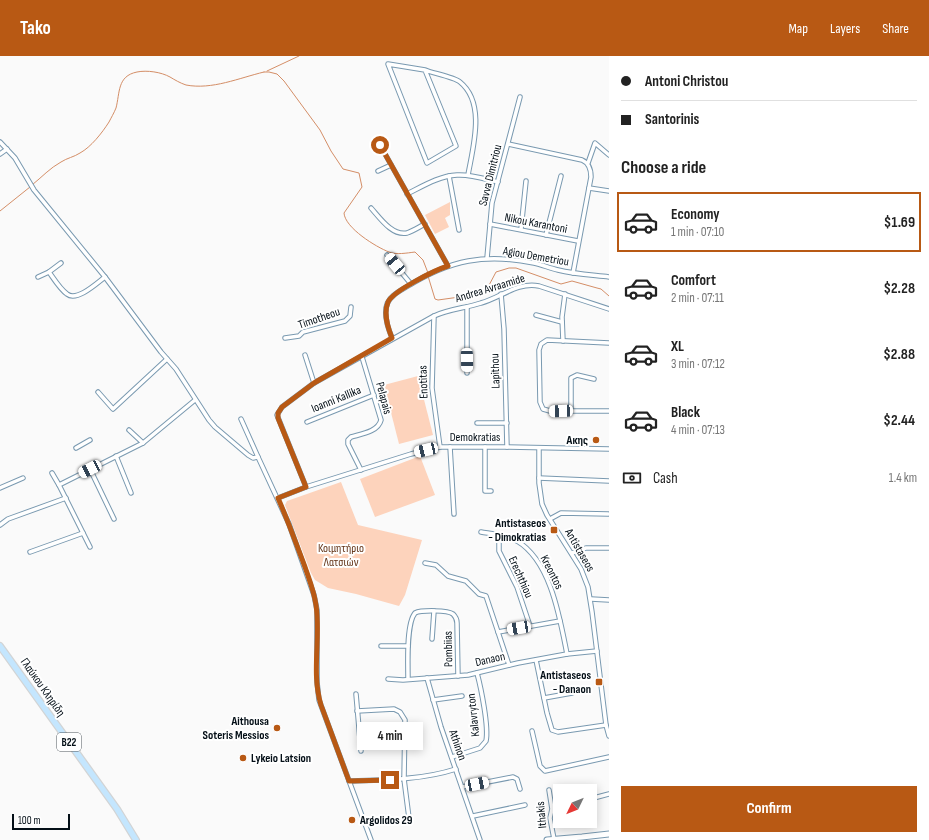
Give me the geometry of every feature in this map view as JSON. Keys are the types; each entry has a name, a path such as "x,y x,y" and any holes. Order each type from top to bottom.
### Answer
{"main road":[{"name":"Γλαύκου Κληρίδη","path":"0,646 117,809 136,840"}],"street":[{"path":"424,70 456,146 427,164 388,64 424,70 459,81 470,93 475,109 474,140 468,175"},
{"name":"Savva Dimitriou","path":"487,258 491,209 520,97"},
{"path":"0,142 15,158 29,182 105,277 179,374 195,400 215,427 249,456 254,458 258,457"},
{"path":"588,164 595,143 609,155"},
{"path":"508,144 582,160 588,164 591,172 589,188 573,273"},
{"path":"380,145 448,266"},
{"path":"0,154 7,149"},
{"path":"378,171 391,165"},
{"path":"407,194 436,180 449,176 468,175 498,182"},
{"path":"449,176 459,230"},
{"path":"546,235 561,176"},
{"path":"521,229 526,181"},
{"path":"589,188 609,190"},
{"path":"371,208 389,227 398,232 409,232 424,224"},
{"name":"Nikou Karantoni","path":"490,224 578,241"},
{"path":"387,255 411,284"},
{"name":"Agiou Demetriou","path":"392,338 386,317 388,302 394,295 411,284 448,266 470,260 487,258 532,263 573,273 609,277"},
{"path":"38,277 49,272 61,262"},
{"path":"49,272 67,295 72,297 79,296 105,277"},
{"name":"Andrea Avraamide","path":"306,487 277,415 282,407 314,383 362,357 392,338 434,316 444,312 486,302 515,288 532,285 540,286 609,309"},
{"name":"Lapithou","path":"501,294 504,329 507,446"},
{"path":"562,341 562,322 565,294"},
{"path":"467,307 467,373"},
{"name":"Timotheou","path":"286,338 299,336 303,332 345,321 350,316 351,308"},
{"path":"536,315 562,322"},
{"name":"Enotitas","path":"434,316 432,388 440,447"},
{"path":"609,343 547,340 541,344 539,349 540,402 543,409 550,411 609,411"},
{"path":"305,355 314,383"},
{"name":"Pelapais","path":"361,470 348,444 348,440 351,437 376,428 380,425 381,418 362,357"},
{"path":"98,392 113,409 167,359"},
{"path":"571,411 571,378 577,375 594,379"},
{"name":"Ioanni Kallika","path":"307,422 374,394"},
{"path":"59,485 143,443 195,400"},
{"path":"242,419 289,524 314,595 317,616 318,694 371,840"},
{"path":"477,423 507,422"},
{"path":"129,430 143,443"},
{"path":"76,448 90,440"},
{"path":"485,446 485,491 491,491"},
{"name":"Demokratias","path":"278,498 306,487 411,454 440,447 507,446 539,448 609,448"},
{"path":"450,447 454,514"},
{"name":"Antistaseos","path":"539,448 541,502 585,577 590,599 606,725 609,736"},
{"path":"116,456 131,492"},
{"path":"90,469 114,519"},
{"path":"52,473 90,547"},
{"path":"0,488 23,478"},
{"path":"539,478 609,481"},
{"path":"0,525 8,519 66,498"},
{"path":"550,519 561,514 608,514"},
{"name":"Kreontos","path":"481,532 511,538 519,542 528,550 537,562 550,586 560,621 567,654"},
{"path":"30,552 83,533"},
{"name":"Erechthiou","path":"499,535 499,551 517,587 530,626"},
{"path":"572,553 586,548 609,548"},
{"path":"425,563 436,565 448,576 466,580 480,594 486,596 509,665"},
{"path":"590,599 609,600"},
{"name":"Pombiias","path":"408,646 412,619 415,613 420,611 434,611 453,614 458,623 458,676"},
{"path":"432,639 434,611"},
{"path":"498,632 560,621"},
{"path":"381,646 408,646 408,679"},
{"name":"Danaon","path":"388,679 458,676 567,654 597,651"},
{"path":"536,660 550,726 554,731 606,725"},
{"name":"Kalavryton","path":"452,757 480,748 486,741 486,724 480,683 477,673"},
{"name":"Athinon","path":"427,678 432,700 480,840"},
{"path":"544,698 572,693"},
{"path":"356,694 361,751"},
{"path":"432,700 462,696"},
{"path":"357,711 392,709 403,715 405,720 404,779 409,818"},
{"path":"532,731 540,766 545,771 609,757"},
{"path":"349,781 404,779 438,774 456,769"},
{"path":"462,787 514,777 517,779 520,789"},
{"name":"Ithakis","path":"549,790 552,809 550,818 554,839"},
{"path":"597,797 609,794"},
{"path":"473,816 525,806"},
{"path":"547,840 609,834"}],"green space":[{"path":"450,202 450,215 445,218 449,227 435,234 425,215"},
{"path":"418,376 433,435 399,444 384,385"},
{"path":"420,456 435,495 375,517 360,479"},
{"name":"Κοιμητήριο Λατσιών","path":"341,482 358,525 422,540 405,595 399,606 328,588 315,580 311,573 285,505 287,501"}],"waterway":[{"path":"267,71 299,56"},
{"path":"32,185 53,167 78,154 96,139 109,122 115,110 120,86 126,77 131,74 141,71 154,72 166,75 186,85 206,86 225,83 264,72"},
{"path":"264,72 277,74 284,81 320,130 343,169 359,173 362,187 344,213 350,225 355,231 369,241 389,252 398,254 415,252 423,260 428,273"},
{"path":"0,211 30,187"},
{"path":"428,276 435,299 438,300 481,294 487,289 496,272 509,268 516,268 561,284 572,281 601,289 609,296"}],"place":[{"name":"Ακης","path":"596,440"},
{"name":"Antistaseos - Dimokratias","path":"554,530"},
{"name":"Antistaseos - Danaon","path":"599,682"},
{"name":"Aithousa Soteris Messios","path":"277,728"},
{"name":"Lykeio Latsion","path":"243,758"},
{"name":"Argolidos 29","path":"352,820"}],"route":[{"path":"380,145 448,266 411,284 390,299 387,305 386,317 392,338 362,357 314,383 280,409 277,415 306,487 278,498 289,524 314,595 317,616 318,694 349,781 390,780"}]}
